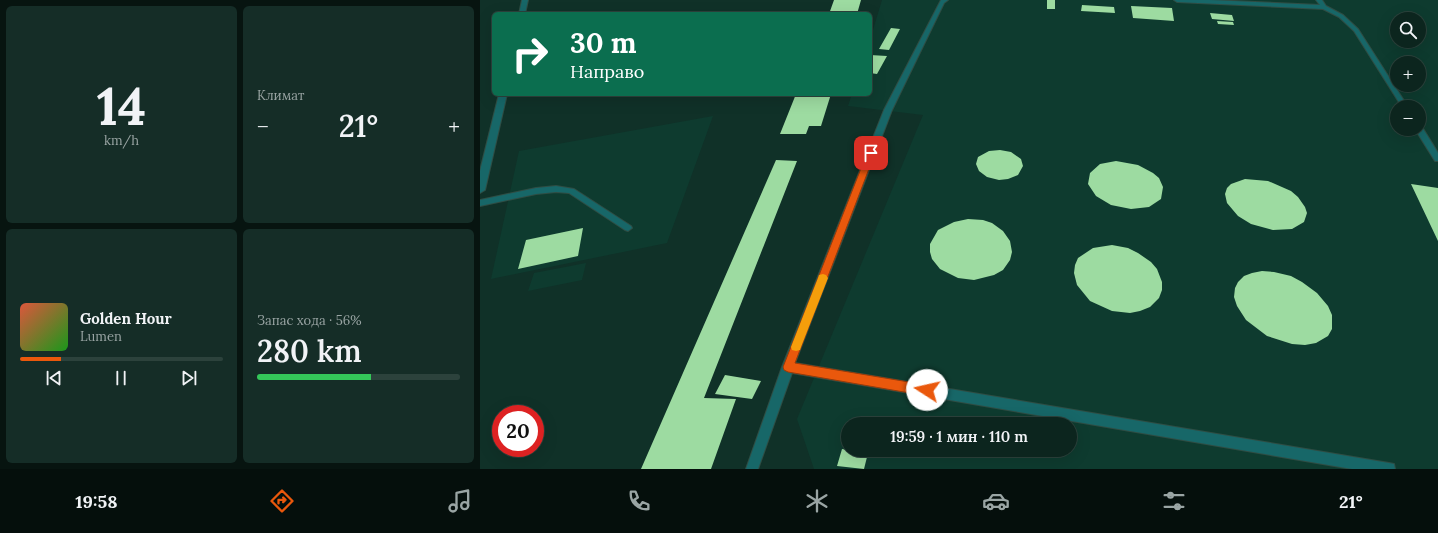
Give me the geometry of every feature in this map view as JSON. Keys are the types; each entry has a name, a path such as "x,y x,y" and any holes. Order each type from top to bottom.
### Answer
{"street":[{"path":"522,12 525,0"},
{"path":"480,190 503,96"}],"lane":[{"path":"752,469 788,367 888,110 942,2 945,0"},
{"path":"1177,0 1324,7 1341,16 1356,30 1401,100"},
{"path":"1320,0 1324,7"},
{"path":"1423,136 1438,159"},
{"path":"480,202 536,191 556,189 571,191 628,228"},
{"path":"788,367 1389,469"}],"shaded area":[{"path":"882,0 1438,0 1438,469 814,469 797,419 923,115 848,106 851,96 872,96 872,33"},
{"path":"713,116 667,243 491,279 519,151"},
{"path":"586,263 582,280 528,291 534,273"}],"building":[{"path":"834,0 861,0 858,12 830,12"},
{"path":"1047,0 1055,0 1055,9 1047,9"},
{"path":"1082,5 1114,7 1115,13 1081,11"},
{"path":"1131,6 1172,8 1174,21 1133,18"},
{"path":"1210,13 1232,15 1234,21 1212,19"},
{"path":"1217,21 1233,22 1234,25 1218,24"},
{"path":"891,28 900,29 889,50 879,49"},
{"path":"872,55 887,56 877,74 872,73"},
{"path":"795,96 830,96 821,126 809,126 806,134 780,134"},
{"path":"1000,150 1011,152 1021,159 1023,166 1018,175 1008,179 999,180 987,177 979,171 976,164 978,157 989,151"},
{"path":"776,160 797,161 704,398 736,399 711,469 641,469"},
{"path":"1116,161 1138,165 1159,178 1163,187 1161,199 1149,207 1131,209 1111,205 1096,196 1088,184 1090,173 1100,164"},
{"path":"1245,179 1268,181 1291,191 1298,197 1305,207 1307,213 1304,222 1292,229 1273,230 1251,224 1238,216 1227,203 1225,194 1227,188 1231,184"},
{"path":"1411,184 1438,188 1438,241"},
{"path":"968,219 983,220 992,223 1003,231 1010,241 1012,252 1010,260 1003,270 994,275 974,280 958,278 940,269 932,259 930,244 938,230 954,222"},
{"path":"583,228 578,256 518,269 526,240"},
{"path":"1112,245 1128,248 1138,253 1151,262 1157,269 1162,282 1162,290 1159,298 1150,307 1130,313 1112,311 1090,301 1077,285 1074,273 1078,258 1093,248"},
{"path":"1262,271 1291,276 1317,293 1328,306 1332,315 1332,329 1328,336 1316,343 1305,345 1292,344 1267,336 1246,320 1237,306 1234,297 1235,288 1244,276"},
{"path":"725,375 761,381 752,399 715,394"},
{"path":"841,452 841,457 867,457 864,469 837,466"}],"slow traffic":[{"path":"796,347 823,278"}],"route":[{"path":"871,153 788,367 927,390"}]}
